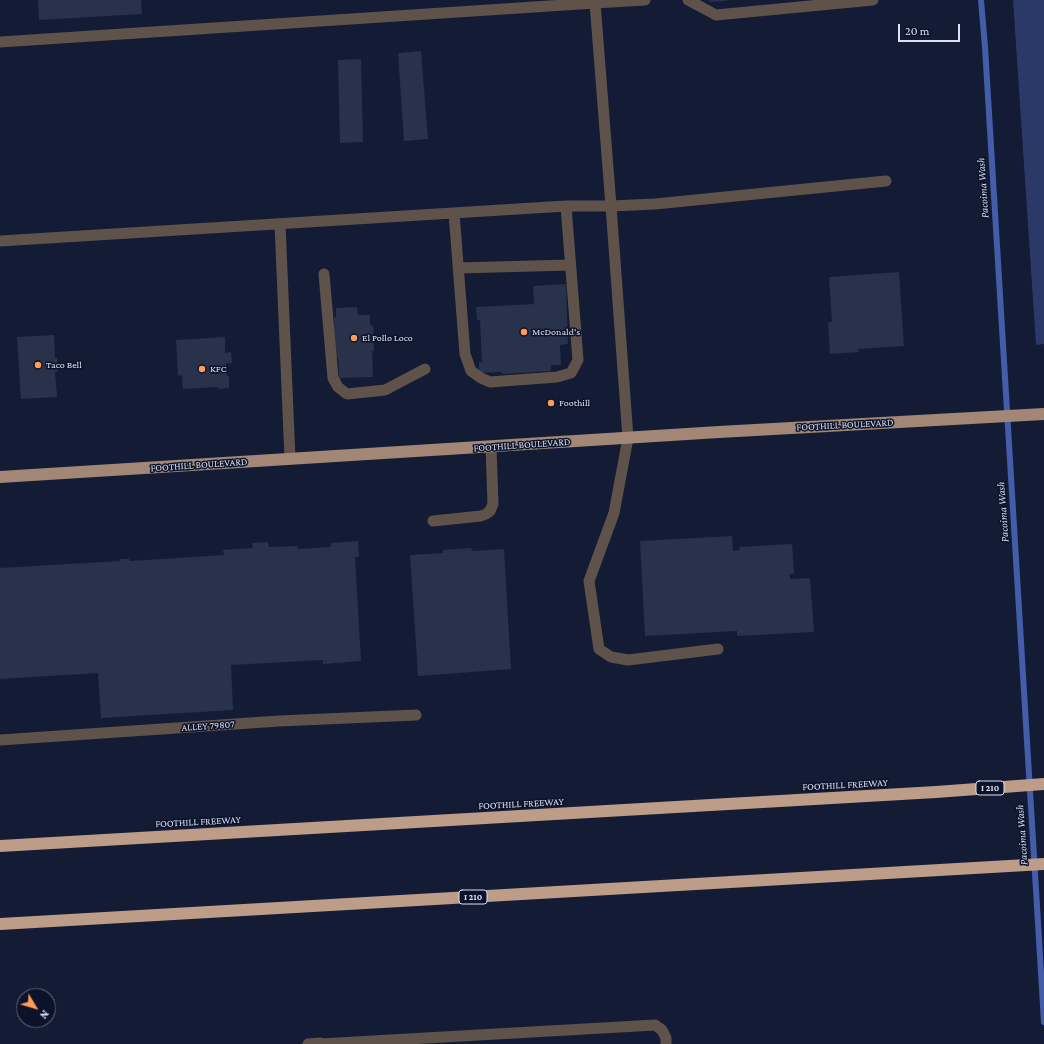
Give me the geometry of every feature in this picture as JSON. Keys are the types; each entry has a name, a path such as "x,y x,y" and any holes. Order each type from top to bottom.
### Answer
{"highway":[{"name":"FOOTHILL FREEWAY","path":"0,846 936,792 1044,784"},
{"name":"I 210","path":"0,924 1044,864"}],"main road":[{"name":"FOOTHILL BOULEVARD","path":"0,477 1044,414"}],"lane":[{"path":"0,42 594,2 645,0"},
{"path":"688,0 716,15 873,0"},
{"path":"594,2 628,438 614,513 589,581 599,649 611,657 628,660 718,649"},
{"path":"0,241 566,206 655,204 886,181"},
{"path":"454,213 465,354 471,371 490,382 557,377 571,373 578,360 566,206"},
{"path":"280,224 290,459"},
{"path":"458,268 570,265"},
{"path":"324,274 333,378 338,387 347,394 385,390 425,369"},
{"path":"433,521 481,516 490,511 493,504 491,447"},
{"name":"ALLEY 79807","path":"0,740 279,721 416,716"},
{"path":"308,1044 478,1039 655,1025 662,1030 666,1038 666,1044"}],"shaded area":[{"path":"1013,0 1044,0 1044,344 1036,345"}],"building":[{"path":"38,0 141,0 142,14 39,20"},
{"path":"709,0 727,0 727,1 710,2"},
{"path":"421,51 428,139 404,141 398,53"},
{"path":"361,59 363,142 340,143 338,60"},
{"path":"899,272 904,346 858,349 859,352 830,354 828,322 832,322 829,277"},
{"name":"McDonald's","path":"566,284 568,344 560,345 561,365 551,365 551,371 502,374 501,372 479,373 479,362 482,362 480,320 477,320 476,307 534,304 533,286"},
{"name":"El Pollo Loco","path":"357,307 358,315 370,315 370,326 373,325 373,377 339,378 338,357 335,358 334,317 336,317 336,308"},
{"name":"Taco Bell","path":"54,335 55,358 57,358 57,372 55,372 57,397 21,399 17,337"},
{"name":"KFC","path":"225,337 225,353 231,352 232,363 226,363 227,376 229,376 229,388 218,389 218,387 183,389 182,375 178,376 176,340"},
{"path":"732,536 733,551 740,550 739,547 792,544 794,574 790,574 790,579 810,578 814,632 737,636 737,631 645,636 640,541"},
{"path":"358,541 359,557 355,557 361,661 323,664 323,660 231,665 233,710 101,718 98,673 0,679 0,568 120,561 120,559 129,559 130,561 224,555 223,550 253,548 252,543 268,542 269,547 298,546 298,549 331,547 331,543"},
{"path":"471,548 472,551 504,549 511,669 418,676 410,555 443,553 443,550"}],"waterway":[{"name":"Pacoima Wash","path":"981,0 1044,1022"}],"place":[{"name":"McDonald's","path":"524,332"},
{"name":"El Pollo Loco","path":"354,338"},
{"name":"Taco Bell","path":"38,365"},
{"name":"KFC","path":"202,369"},
{"name":"Foothill","path":"551,403"}]}
